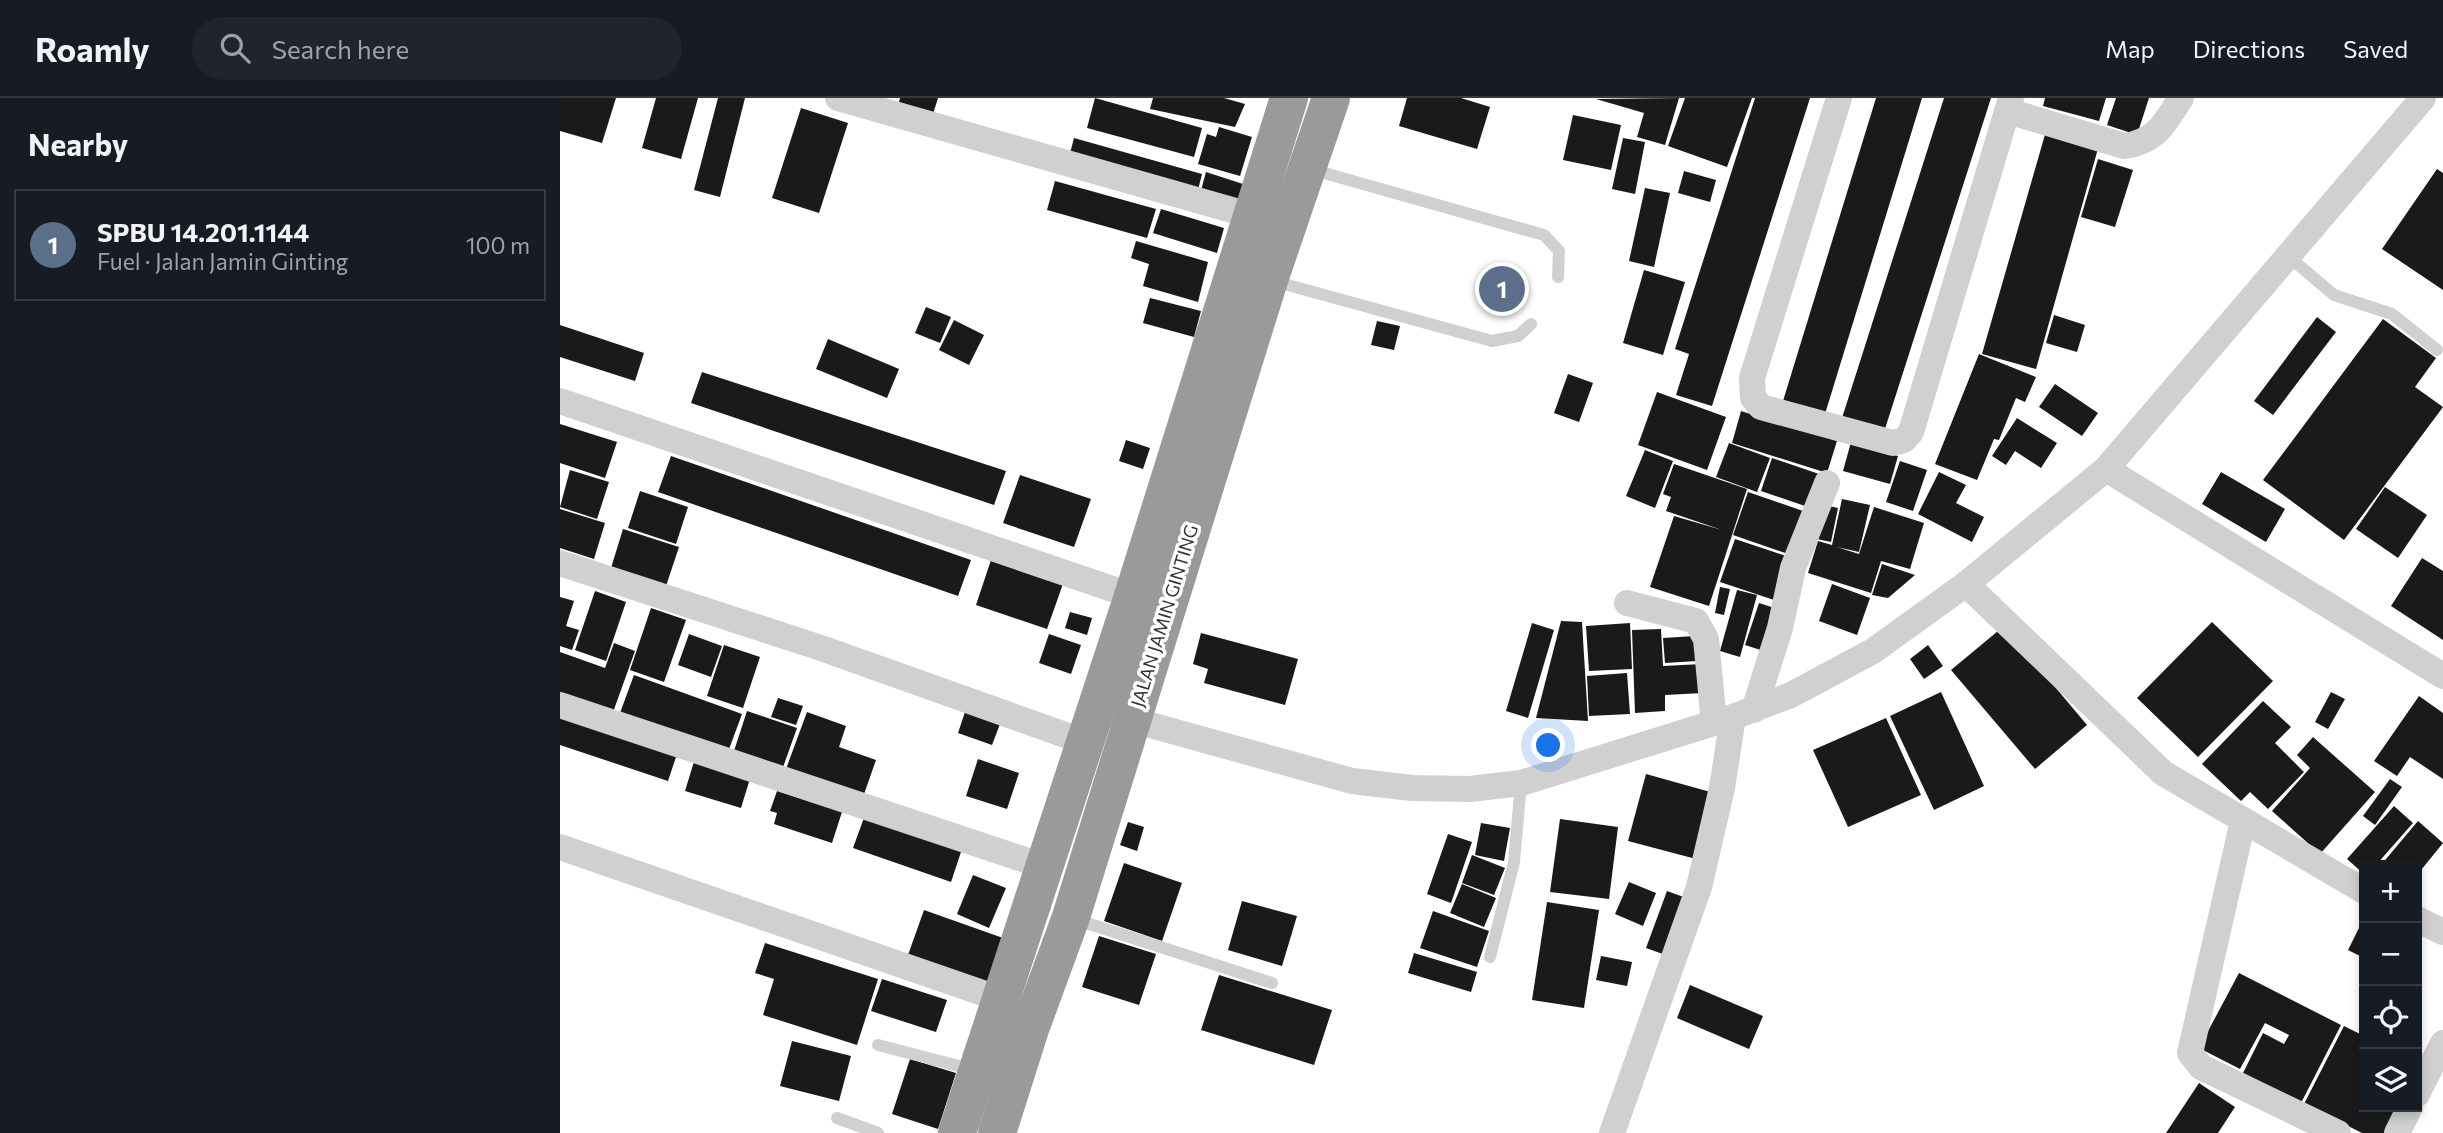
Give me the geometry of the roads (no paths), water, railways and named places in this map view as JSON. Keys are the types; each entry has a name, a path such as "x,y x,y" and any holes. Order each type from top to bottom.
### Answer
{"highway":[{"name":"JALAN JAMIN GINTING","path":"957,1133 1133,596 1289,98"},
{"name":"JALAN JAMIN GINTING","path":"997,1133 1030,1029 1071,917 1269,280 1331,98"},
{"path":"1090,725 1120,758"}],"street":[{"path":"838,98 1253,216"},
{"path":"1839,98 1752,378 1751,391 1761,407 1893,443 1904,440 1911,432 2010,104 2124,146 2142,144 2163,127 2181,98"},
{"path":"560,563 821,648 1090,725 1133,720 1352,781 1412,788 1470,789 1521,783 1734,716 1791,695 1873,651 1966,584 2106,469 2423,98"},
{"path":"560,401 1133,596"},
{"path":"2106,469 2443,676"},
{"path":"1612,1133 1699,887 1722,788 1734,716 1783,617 1793,568 1827,484"},
{"path":"1966,584 2163,773 2359,888"},
{"path":"1626,603 1696,621 1702,628 1734,716"},
{"path":"560,705 1043,866"},
{"path":"2243,821 2190,1053 2201,1068 2338,1133"},
{"path":"560,847 1000,999"},
{"path":"2422,922 2443,932"},
{"path":"2422,1084 2443,1043"},
{"path":"2397,1133 2408,1112"}],"lane":[{"path":"1306,168 1537,232 1550,239 1559,251 1558,277"},
{"path":"2287,255 2334,295 2392,314 2437,350"},
{"path":"1269,280 1492,341 1518,336 1531,324"},
{"path":"1490,957 1514,862 1521,783"},
{"path":"1071,917 1272,983"},
{"path":"878,1045 978,1071"},
{"path":"837,1118 878,1133"}],"place":[{"name":"SPBU 14.201.1144","path":"1502,289"}]}
